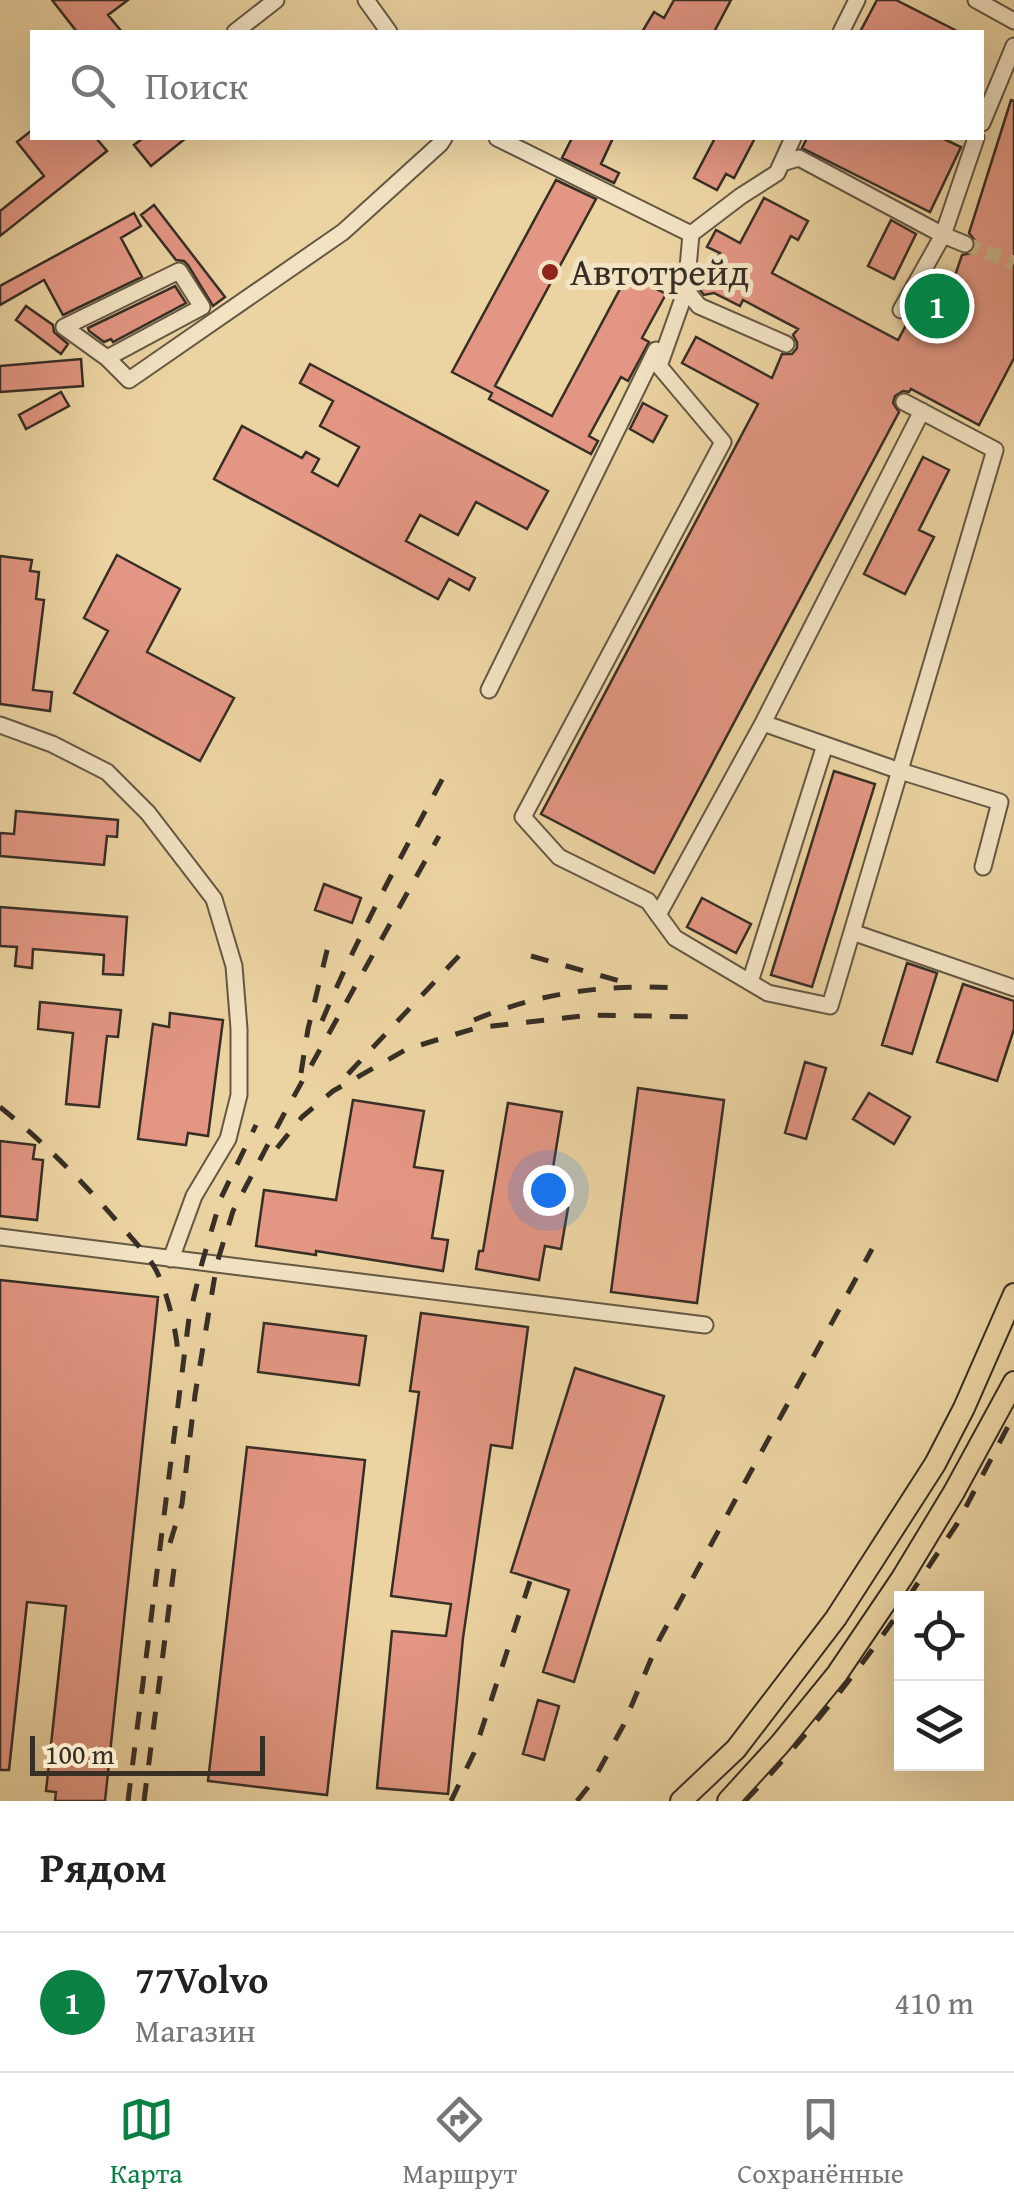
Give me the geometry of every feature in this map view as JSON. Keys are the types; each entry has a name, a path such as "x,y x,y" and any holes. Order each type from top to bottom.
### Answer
{"main road":[{"path":"681,1801 736,1748 836,1618 934,1464 964,1408 1014,1294"},
{"path":"728,1801 836,1674 880,1610 954,1492 1014,1382"}],"lane":[{"path":"238,30 276,0"},
{"path":"366,0 388,30"},
{"path":"842,30 857,0"},
{"path":"976,0 1014,21"},
{"path":"984,118 1014,46"},
{"path":"107,358 202,307 180,271 64,327 107,358 129,380 343,232 443,140"},
{"path":"502,140 691,234"},
{"path":"793,140 777,174 705,216 691,234 684,254 686,290 659,366 723,442 523,817 559,857 648,900 674,938 768,993 830,1006 995,450 904,402"},
{"path":"901,310 943,236 975,140"},
{"path":"782,162 799,158 943,236 965,244"},
{"path":"686,290 699,306 786,344"},
{"path":"489,690 686,290"},
{"path":"658,915 764,723 922,411"},
{"path":"764,723 1000,802 983,867"},
{"path":"0,725 52,744 107,772 148,813 214,899 234,966 239,1095 228,1139 194,1196 171,1258"},
{"path":"750,982 825,745"},
{"path":"852,932 1014,988"},
{"path":"0,1237 705,1326"}],"building":[{"path":"52,0 128,0 108,15 120,30 75,30"},
{"path":"674,0 731,0 715,30 643,30 654,12 664,18"},
{"path":"877,0 896,0 955,30 861,30"},
{"path":"1011,100 1014,358 979,425 911,389 895,396 893,403 899,412 654,873 541,814 758,404 682,363 696,337 772,378 782,354 792,354 797,348 793,335 798,329 743,300 740,306 714,293 704,295 700,290 720,253 707,247 716,230 740,243 764,198 808,221 798,240 791,236 772,273 898,340 926,288 947,299 962,255 975,249 976,242 969,233"},
{"path":"30,132 30,140 98,140 107,151 0,236 0,211 44,176 17,142"},
{"path":"140,140 184,140 151,166 134,145"},
{"path":"571,140 612,140 601,164 619,173 614,183 562,158"},
{"path":"714,140 754,140 734,178 726,174 717,190 694,178"},
{"path":"806,140 946,140 961,147 930,212 802,148"},
{"path":"556,180 596,199 495,386 552,416 628,274 666,294 642,338 649,342 628,381 621,377 589,436 598,441 591,454 489,399 492,393 452,372"},
{"path":"154,205 225,297 213,306 188,265 176,260 141,215"},
{"path":"134,213 141,226 121,238 142,277 63,315 44,280 0,305 0,286"},
{"path":"891,220 916,234 894,279 868,266"},
{"path":"175,286 186,303 113,342 104,342 89,331 88,328"},
{"path":"26,306 53,325 54,332 68,344 61,354 16,320"},
{"path":"81,359 83,386 0,392 0,366"},
{"path":"310,364 548,491 527,529 476,502 458,535 420,515 406,541 475,578 469,590 449,579 438,599 214,479 242,426 302,458 306,452 319,459 312,472 338,486 359,447 320,426 333,401 300,383"},
{"path":"61,392 69,406 26,429 19,415"},
{"path":"643,403 667,416 653,442 630,429"},
{"path":"923,457 949,470 919,530 934,537 905,594 864,574"},
{"path":"117,555 180,589 147,652 234,698 200,761 74,693 108,631 84,618"},
{"path":"0,556 32,560 30,571 39,572 36,599 44,600 33,690 52,692 50,711 0,704"},
{"path":"834,771 875,784 812,987 771,975"},
{"path":"16,811 118,820 117,837 107,836 104,865 0,856 0,833 14,834"},
{"path":"324,884 361,898 352,923 315,910"},
{"path":"702,898 751,924 736,953 687,927"},
{"path":"0,907 127,917 123,975 103,974 104,955 33,949 32,968 15,966 17,947 0,946"},
{"path":"907,963 937,973 912,1054 882,1045"},
{"path":"963,984 1014,1001 1014,1029 997,1081 937,1062"},
{"path":"40,1002 121,1010 118,1037 107,1036 99,1107 66,1104 73,1033 38,1029"},
{"path":"170,1013 223,1020 208,1136 188,1133 186,1145 138,1139 153,1024 169,1027"},
{"path":"805,1062 826,1068 806,1139 785,1133"},
{"path":"638,1088 724,1100 697,1303 611,1292"},
{"path":"869,1093 910,1117 894,1144 853,1119"},
{"path":"353,1100 424,1111 414,1167 443,1171 432,1238 448,1240 443,1271 256,1246 264,1190 336,1200"},
{"path":"508,1103 562,1112 547,1205 568,1208 561,1249 545,1246 539,1280 476,1269 479,1251 483,1251"},
{"path":"0,1141 35,1145 33,1159 43,1160 37,1220 0,1216"},
{"path":"0,1280 158,1297 105,1801 55,1801 56,1792 46,1791 66,1606 27,1602 9,1770 0,1770"},
{"path":"421,1313 528,1327 512,1448 491,1445 463,1638 448,1794 377,1788 392,1631 446,1636 451,1604 391,1596 419,1392 410,1391"},
{"path":"264,1323 366,1336 359,1385 258,1372"},
{"path":"575,1368 664,1396 574,1682 543,1672 569,1590 511,1572"},
{"path":"247,1447 365,1460 327,1795 208,1781"},
{"path":"538,1700 559,1706 544,1760 523,1754"}],"tunnel":[{"path":"965,244 1014,263"}],"railway":[{"path":"322,1021 365,927 445,774"},
{"path":"170,1543 182,1504 217,1263 233,1211 439,836"},
{"path":"301,1073 330,938"},
{"path":"348,1074 471,943"},
{"path":"531,956 620,981"},
{"path":"474,1020 524,1003 575,992 626,987 679,988"},
{"path":"277,1148 302,1117 333,1091 407,1049 476,1028 590,1015 703,1017"},
{"path":"0,1107 79,1179 149,1258 167,1299 178,1353"},
{"path":"128,1801 189,1318 221,1198 256,1125"},
{"path":"577,1801 593,1781 623,1726 659,1640 872,1249"},
{"path":"913,1591 957,1524 1014,1415"},
{"path":"144,1801 176,1553"},
{"path":"451,1801 474,1753 531,1578"},
{"path":"745,1801 827,1708 894,1619"}],"place":[{"name":"Автотрейд","path":"550,272"},
{"name":"77Volvo","path":"937,306"}]}
